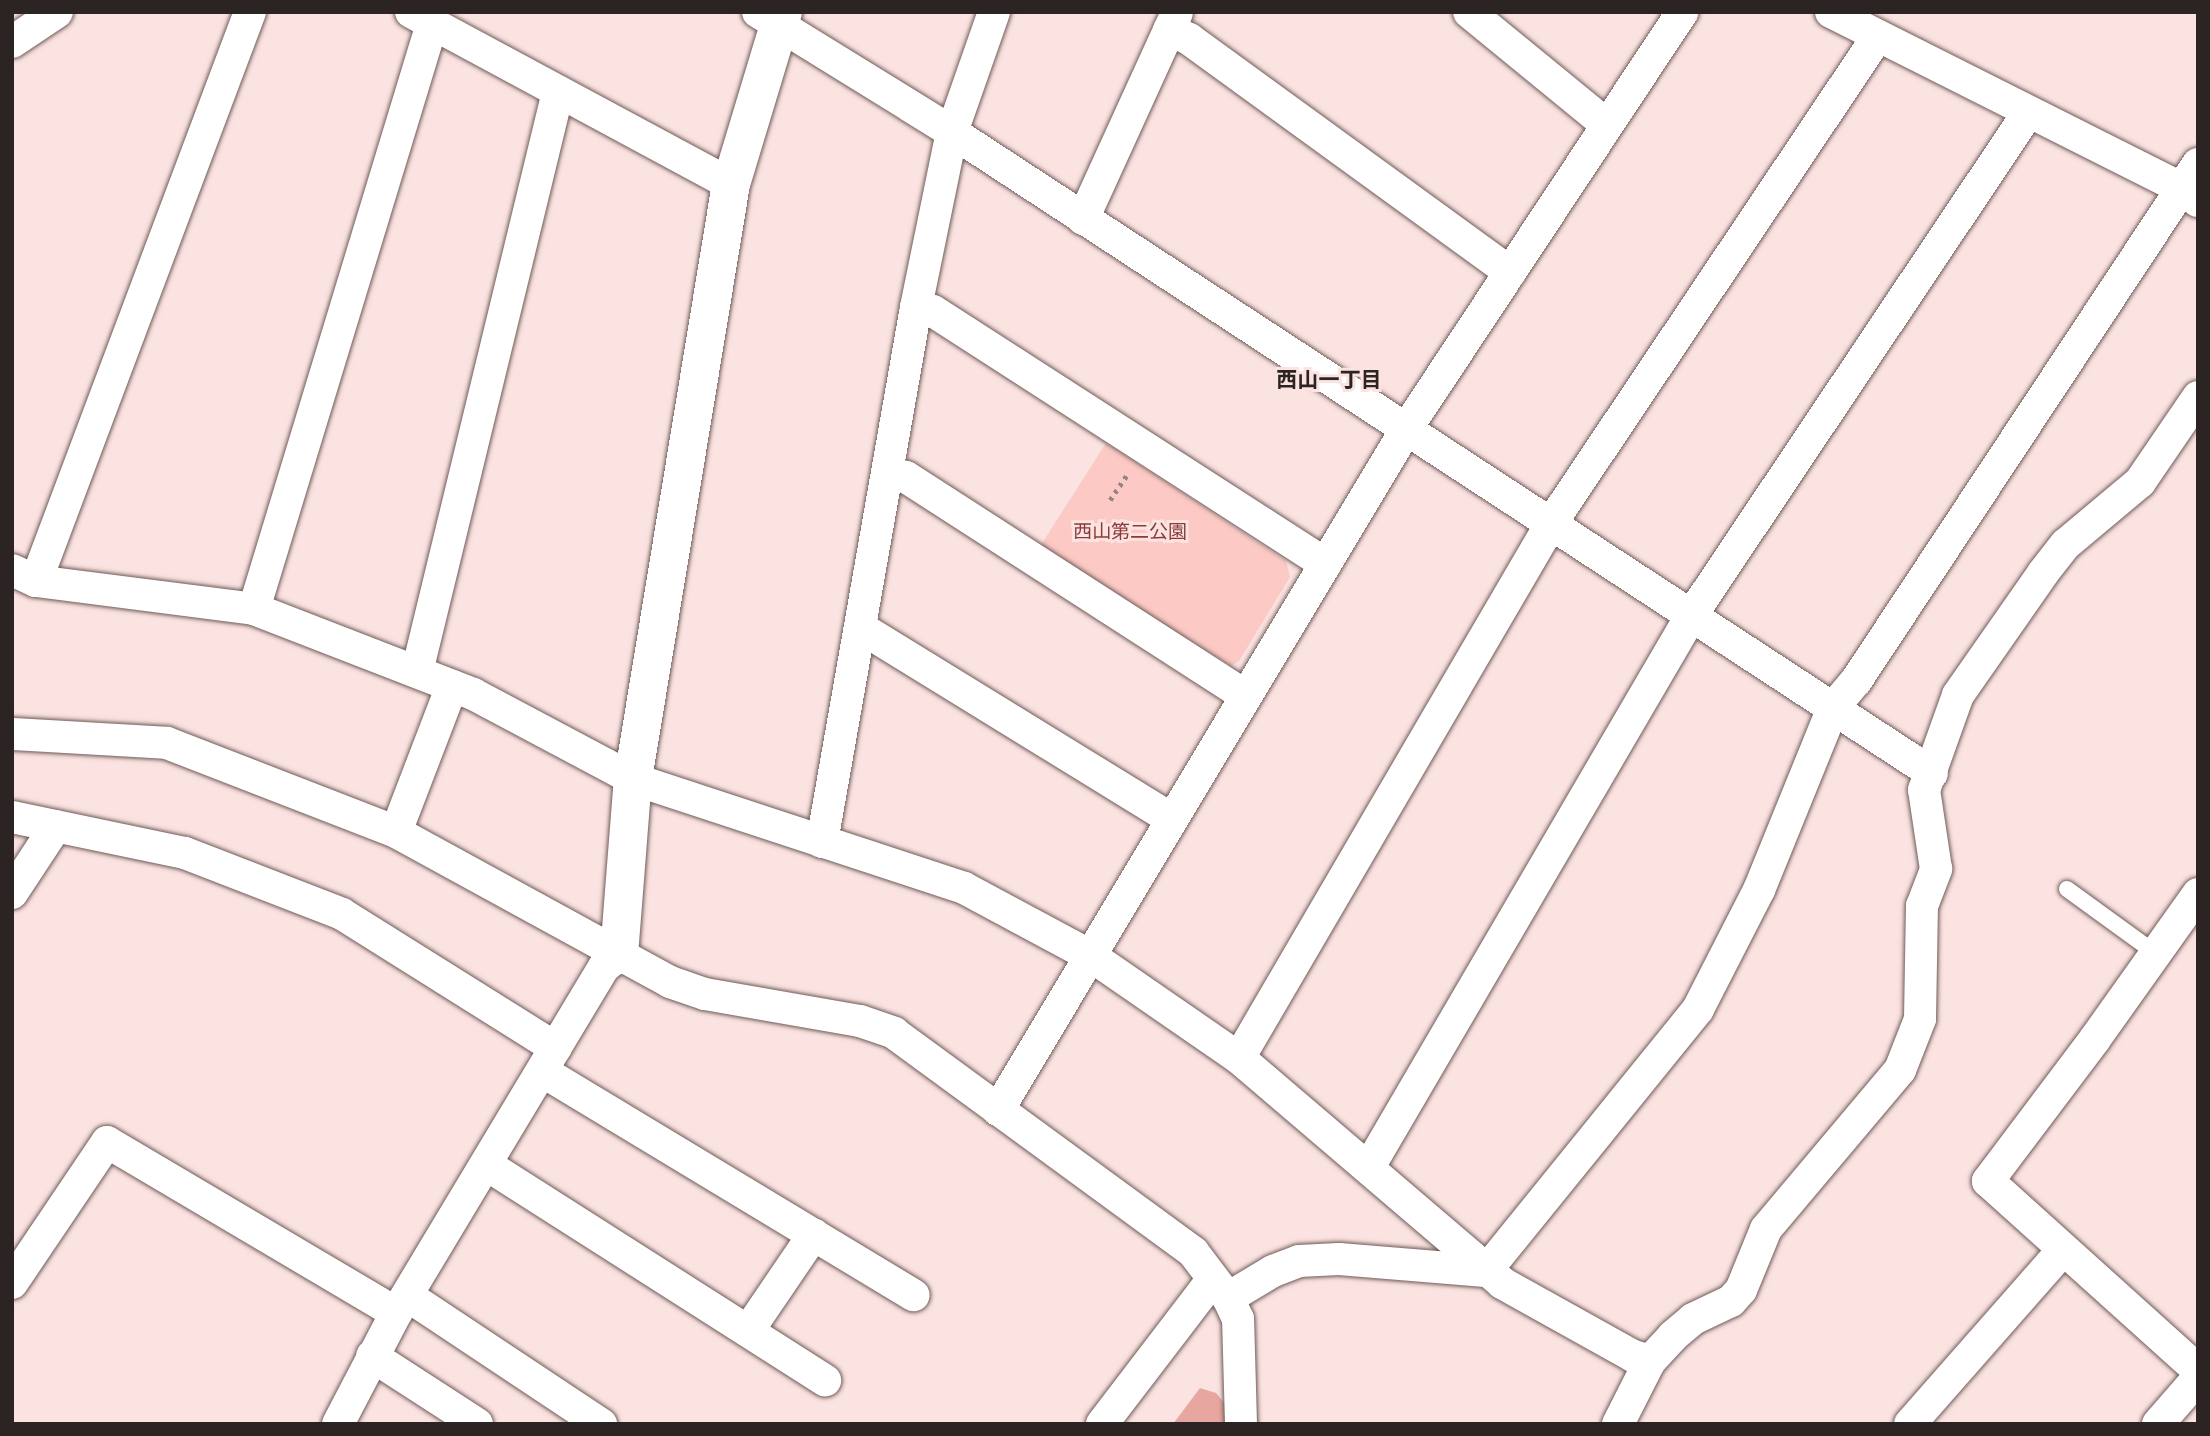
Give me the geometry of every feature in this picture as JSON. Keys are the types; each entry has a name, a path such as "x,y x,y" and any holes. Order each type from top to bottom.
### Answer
{"street":[{"path":"12,42 57,12"},
{"path":"250,12 24,575 254,609 452,685 633,779 964,888 1090,956 1239,1058 1502,1283 1633,1356 1650,1361"},
{"path":"821,842 889,472 916,307 953,132 994,12"},
{"path":"1469,12 1607,125"},
{"path":"998,1110 1407,428 1682,12"},
{"path":"1486,1270 1698,1009 1759,890 1833,708 1864,669 2193,185 2028,113 1831,12"},
{"path":"338,1424 372,1356 604,967 620,955 633,779 731,184 773,17 1552,522 1691,617 1932,773"},
{"path":"254,609 421,18 731,184"},
{"path":"1083,219 1173,21 1189,39 1510,272"},
{"path":"1239,1058 1552,522 1878,36"},
{"path":"417,672 558,92"},
{"path":"1368,1167 1691,617 2028,113"},
{"path":"916,307 933,311 1325,564"},
{"path":"1618,1424 1650,1361 1693,1319 1731,1301 1741,1290 1766,1229 1900,1070 1920,1019 1922,906 1936,869 1924,790 1958,695 2066,544 2140,482 2198,397"},
{"path":"889,472 906,477 1246,696"},
{"path":"860,628 1172,819"},
{"path":"396,832 452,685"},
{"path":"12,734 167,743 396,832 670,982 705,994 880,1026 901,1038 1193,1252 1238,1319 1241,1424"},
{"path":"12,817 185,853 342,914 549,1060 814,1234 914,1295"},
{"path":"12,893 56,826"},
{"path":"2192,914 2155,953 1988,1181 2198,1370"},
{"path":"12,1283 107,1142 402,1305 601,1424"},
{"path":"487,1164 825,1380"},
{"path":"748,1331 814,1234"},
{"path":"1910,1424 2063,1250"},
{"path":"1102,1424 1220,1289 1298,1261 1339,1259 1486,1270"},
{"path":"372,1356 477,1424"},
{"path":"2158,1424 2198,1378"}],"lane":[{"path":"2067,889 2155,953"}],"green space":[{"name":"西山第二公園","path":"1106,443 1286,561 1290,577 1239,661 1231,666 1039,548"}],"shaded area":[{"path":"1200,1388 1216,1393 1242,1424 1173,1424"}],"district":[{"name":"西山一丁目","path":"1329,380"}]}
